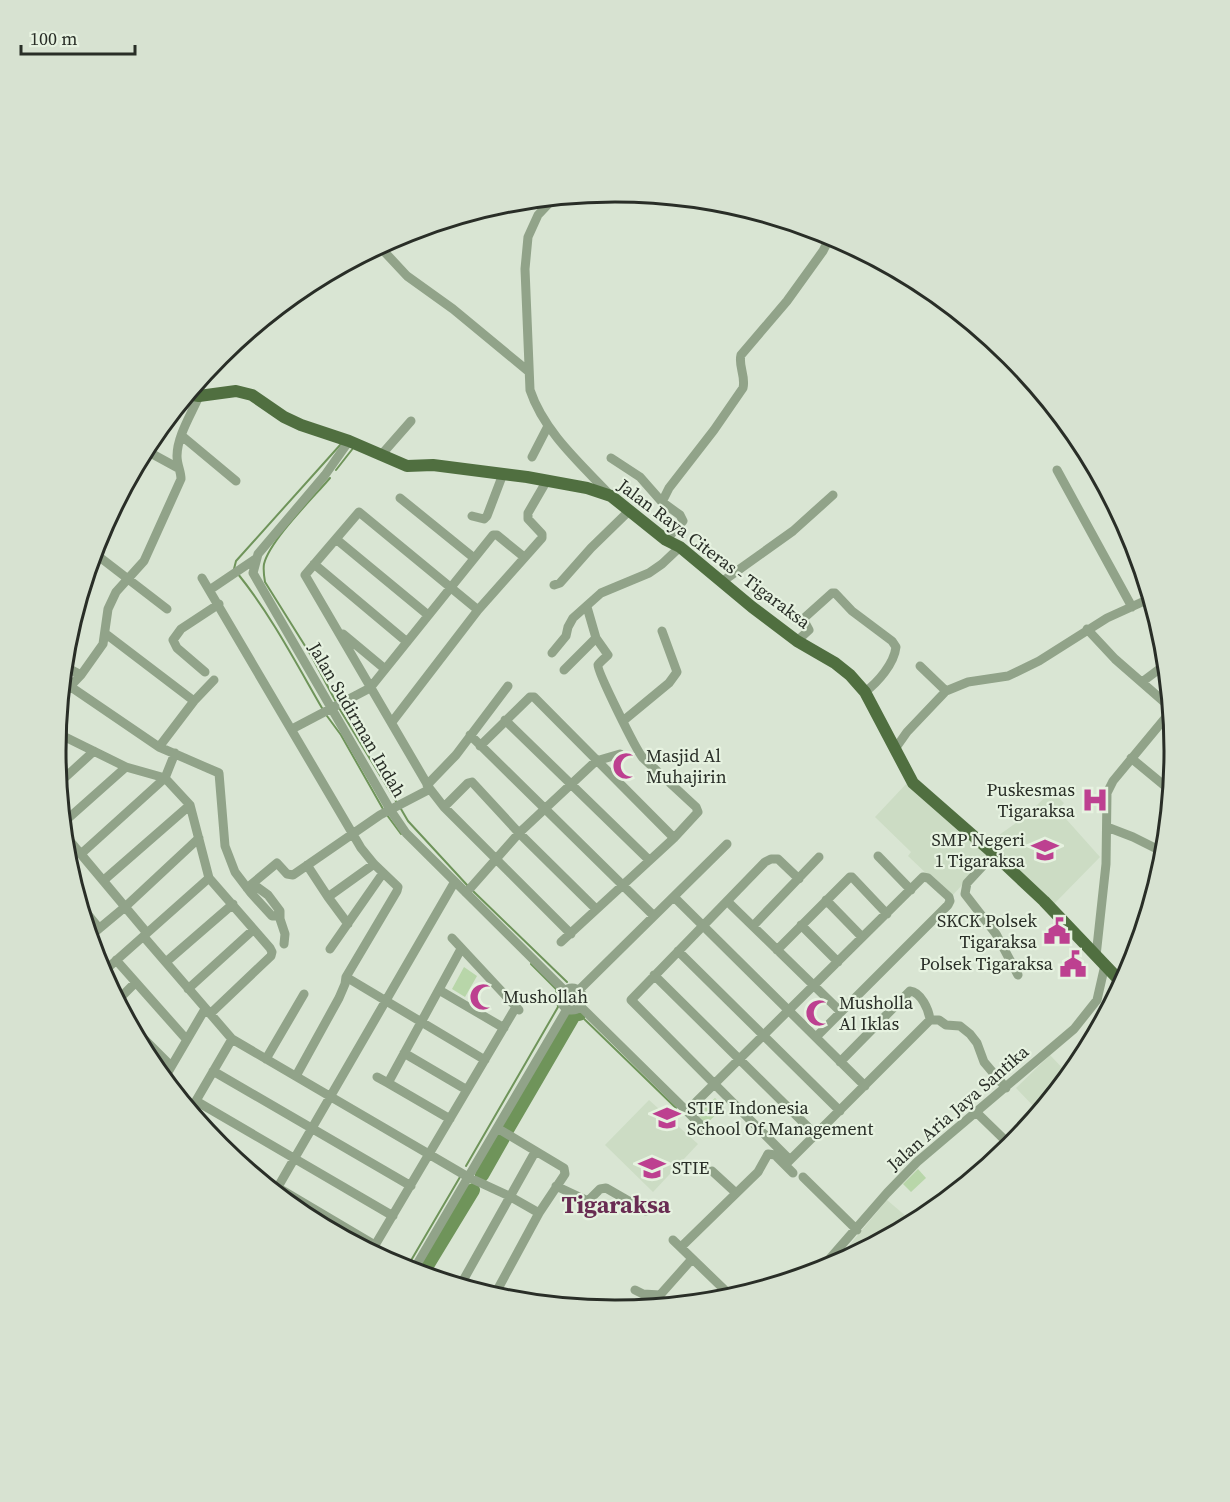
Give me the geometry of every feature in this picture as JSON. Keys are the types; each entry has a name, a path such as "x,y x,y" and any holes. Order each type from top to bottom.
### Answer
{"main road":[{"name":"Jalan Raya Citeras - Tigaraksa","path":"197,395 236,391 252,395 301,426 382,454 397,464 433,465 528,477 546,482 570,484 611,496 666,540 680,547 752,607 850,675 864,692 908,777 921,792 994,854 1044,901 1115,976"}],"street":[{"path":"545,207 537,214 528,237 525,269 530,390 534,404 548,426 611,496"},
{"path":"662,502 669,488 743,388 741,355 787,301 826,245"},
{"path":"385,253 406,276 453,309 528,371"},
{"path":"70,687 103,644 108,609 116,592 144,561 168,511 181,479 177,452 191,402"},
{"path":"382,454 411,421"},
{"path":"532,457 548,426"},
{"path":"182,436 236,481"},
{"path":"211,589 257,558 325,475 349,441"},
{"path":"154,455 178,468"},
{"path":"611,458 640,477 662,502 680,515 683,521 666,540"},
{"path":"1057,470 1131,607"},
{"path":"472,516 484,519 487,516 503,474"},
{"path":"392,722 478,610 543,536 528,519 528,513 546,482"},
{"path":"723,581 793,531 833,495"},
{"path":"400,498 474,558"},
{"path":"554,585 560,583 591,548 630,510"},
{"path":"478,610 359,512 304,575 428,787 444,807 571,934"},
{"path":"292,729 370,688 493,535 497,535 524,556"},
{"path":"336,539 428,615"},
{"path":"552,653 566,636 573,618 587,608 601,593 649,573 680,547"},
{"path":"101,558 167,609"},
{"name":"Jalan Sudirman Indah","path":"257,558 253,573 406,833 564,990"},
{"path":"314,564 407,642"},
{"path":"202,578 211,589 361,848 374,864 397,885 398,891 346,976 339,998 296,1076"},
{"path":"797,640 809,630 803,619 835,593 852,611 892,641 896,647 879,678 864,692"},
{"path":"895,749 907,732 946,691 968,682 1008,676 1039,661 1088,629 1143,601"},
{"path":"205,672 177,648 173,640 181,628 219,604"},
{"path":"561,942 674,838 698,812 639,754 598,669 599,663 608,655 596,638 587,608"},
{"path":"1088,629 1115,659 1161,701"},
{"path":"338,630 385,669"},
{"path":"623,721 669,683 677,672 662,631"},
{"path":"106,634 194,701"},
{"path":"564,670 596,638"},
{"path":"920,666 946,691"},
{"path":"72,670 81,675"},
{"path":"1142,682 1158,670"},
{"path":"159,747 194,701 214,680"},
{"path":"249,891 277,863 287,874 293,876 352,833 428,787 508,686"},
{"path":"70,687 159,747 221,775 221,824 225,846 235,873 249,891"},
{"path":"480,746 530,697 534,697 674,838"},
{"name":"Jalan Aria Jaya Santika","path":"835,1254 917,1162 1059,1044 1085,1017 1097,1000 1106,864 1107,800 1110,786 1163,718"},
{"path":"506,720 649,860"},
{"path":"470,735 654,916"},
{"path":"66,738 126,766 165,778 190,805 209,878 272,952 271,956 208,1011 169,1070"},
{"path":"67,776 94,751"},
{"path":"82,853 165,778 175,753"},
{"path":"466,894 519,833 596,761 620,753"},
{"path":"1131,758 1163,784"},
{"path":"70,816 126,766"},
{"path":"444,807 471,782 596,909"},
{"path":"104,880 190,805"},
{"path":"1107,827 1155,848"},
{"path":"96,931 199,838"},
{"path":"579,990 727,844"},
{"path":"75,845 166,962 232,1039 468,1177 539,1213"},
{"path":"994,854 967,883 965,894 996,934 1018,975"},
{"path":"878,856 911,890"},
{"path":"753,926 819,857"},
{"path":"793,1173 788,1162 631,1000 765,862 778,859 799,879"},
{"path":"328,897 374,864"},
{"path":"307,865 348,924"},
{"path":"330,949 383,873"},
{"path":"777,950 851,876 887,914"},
{"path":"687,1111 926,876 949,897 950,901 816,1037"},
{"path":"110,966 209,878"},
{"path":"279,1185 454,883"},
{"path":"249,891 257,887 280,911 285,934 284,944"},
{"path":"674,897 865,1086"},
{"path":"826,900 862,938"},
{"path":"727,901 841,1012"},
{"path":"166,962 233,904"},
{"path":"93,921 99,928"},
{"path":"801,925 838,962"},
{"path":"188,988 253,930"},
{"path":"376,1245 504,1028 518,1009 452,938"},
{"path":"388,1083 461,949"},
{"path":"678,951 840,1111"},
{"path":"116,960 187,1040"},
{"path":"654,975 816,1134"},
{"path":"346,976 485,1060"},
{"path":"123,995 135,983"},
{"path":"570,987 579,990 584,998 577,1009 567,1009 561,1002 560,996 564,990 570,987"},
{"path":"439,990 504,1028"},
{"path":"840,1062 910,991 917,993 928,1011 930,1020"},
{"path":"266,1059 304,994"},
{"path":"580,1006 708,1132"},
{"path":"418,1263 567,1009"},
{"path":"788,1162 930,1020 960,1026 970,1034 977,1043 984,1062 1006,1089"},
{"path":"194,1104 232,1039"},
{"path":"156,1051 171,1066"},
{"path":"404,1053 467,1090"},
{"path":"213,1071 411,1186"},
{"path":"377,1077 450,1119"},
{"path":"196,1101 393,1216"},
{"path":"976,1112 1003,1139"},
{"path":"497,1128 564,1168 565,1174 539,1213 499,1287"},
{"path":"464,1278 535,1152"},
{"path":"681,1247 758,1172 768,1154 788,1162"},
{"path":"712,1171 736,1193"},
{"path":"803,1177 856,1230"},
{"path":"556,1186 588,1201 600,1189 606,1188 646,1211"},
{"path":"673,1240 723,1289"},
{"path":"635,1290 643,1294 660,1295 692,1259"}],"shaded area":[{"path":"907,783 989,856 951,897 908,856 911,852 875,817"},
{"name":"SMP Negeri 1 Tigaraksa","path":"1052,791 1064,803 1058,810 1100,857 1053,905 988,843 1023,818"},
{"path":"1050,1055 1063,1068 1034,1106 1016,1088"},
{"name":"STIE","path":"649,1100 698,1144 653,1192 605,1145"},
{"path":"887,1200 906,1216 890,1226 847,1248"}],"green space":[{"path":"464,967 477,976 465,997 452,989"},
{"path":"715,1098 724,1107 706,1124 697,1114"},
{"path":"918,1169 926,1178 911,1192 903,1184"}],"waterway":[{"path":"234,569 236,561 341,444"},
{"path":"336,470 354,447"},
{"path":"330,478 274,543 264,564 264,571 265,582 312,657 336,702"},
{"path":"238,574 272,623 322,708"},
{"path":"339,708 397,803"},
{"path":"327,716 341,735 383,809"},
{"path":"401,809 408,821 467,885"},
{"path":"387,815 401,834"},
{"path":"473,891 567,982"},
{"path":"466,1166 558,1007 556,989 531,964"},
{"path":"579,1014 676,1108"},
{"path":"507,1130 574,1015 579,1014"},
{"path":"482,1175 503,1138"},
{"path":"411,1260 460,1177"},
{"path":"427,1266 473,1190"}],"place":[{"name":"Masjid Al Muhajirin","path":"626,766"},
{"name":"Puskesmas Tigaraksa","path":"1095,800"},
{"name":"SMP Negeri 1 Tigaraksa","path":"1045,850"},
{"name":"SKCK Polsek Tigaraksa","path":"1057,931"},
{"name":"Polsek Tigaraksa","path":"1073,964"},
{"name":"Mushollah","path":"483,997"},
{"name":"Musholla Al Iklas","path":"819,1013"},
{"name":"STIE Indonesia School Of Management","path":"667,1118"},
{"name":"STIE","path":"652,1168"}],"district":[{"name":"Tigaraksa","path":"616,1205"}]}
